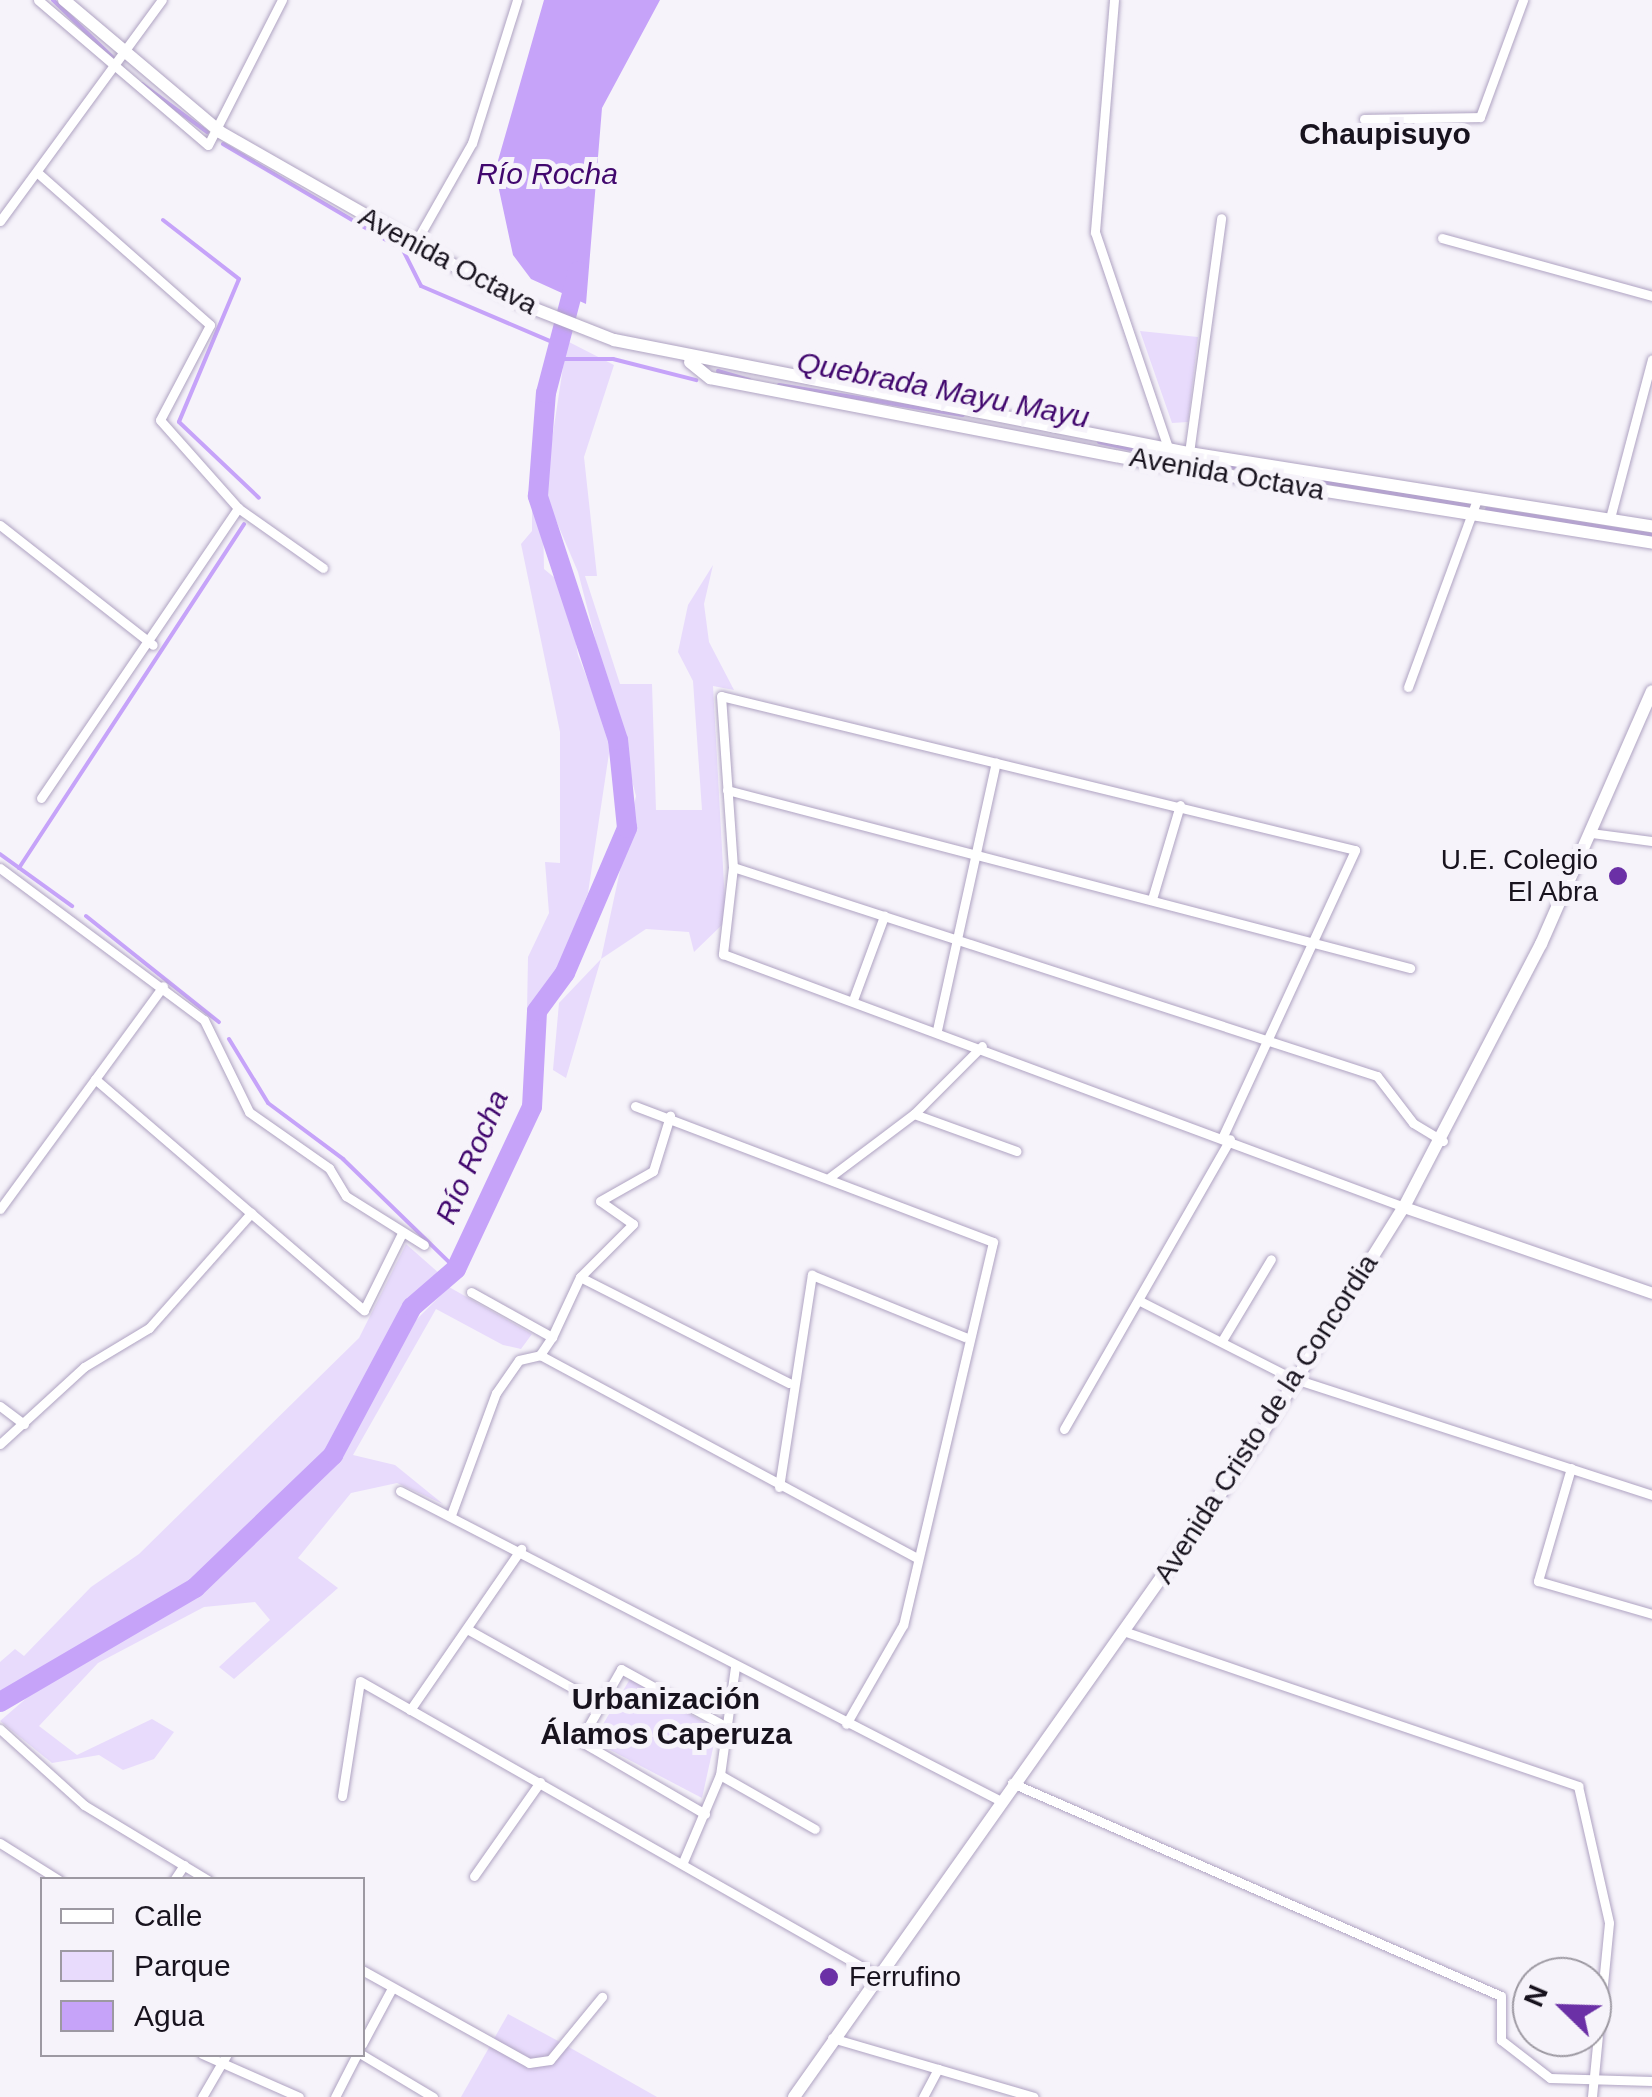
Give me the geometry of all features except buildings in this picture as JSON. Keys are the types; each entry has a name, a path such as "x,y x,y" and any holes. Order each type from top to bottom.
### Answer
{"main road":[{"name":"Avenida Octava","path":"64,0 124,57 220,132 520,303 614,340 690,362 1189,453 1652,526"},
{"name":"Avenida Octava","path":"690,362 710,378 1168,466 1652,544"},
{"name":"Avenida Cristo de la Concordia","path":"794,2097 999,1800 1126,1632 1444,1142 1591,834 1652,691"}],"street":[{"name":"Avenida Octava","path":"38,0 114,74 208,145 220,132"},
{"path":"0,222 114,74 162,0"},
{"path":"220,132 282,0"},
{"path":"414,244 472,142 518,0"},
{"path":"1114,0 1095,232 1171,449 1168,466"},
{"path":"1364,118 1480,117 1523,0"},
{"path":"39,174 210,325 160,420 238,508 324,568"},
{"path":"1189,453 1221,218"},
{"path":"1442,238 1652,296"},
{"path":"1610,518 1652,360"},
{"path":"1408,687 1478,497"},
{"path":"41,798 153,645 238,508"},
{"path":"0,525 153,645"},
{"path":"1064,1429 1140,1301 1227,1138 1264,1046 1355,850 722,696 733,867 724,954 982,1046 1227,1138 1404,1207 1652,1293"},
{"path":"937,1030 996,762"},
{"path":"726,790 1410,968"},
{"path":"1152,899 1180,805"},
{"path":"1591,834 1652,841"},
{"path":"733,867 959,940 1264,1046 1377,1076 1413,1123 1444,1142"},
{"path":"0,868 204,1020 250,1112 402,1236 424,1246"},
{"path":"853,1000 884,916"},
{"path":"0,1208 163,986"},
{"path":"830,1177 914,1114 982,1046"},
{"path":"94,1079 364,1310 402,1236"},
{"path":"635,1106 670,1116 993,1242 965,1337 903,1625 846,1724"},
{"path":"914,1114 1016,1151"},
{"path":"540,1356 580,1277 627,1239 626,1214 602,1210 600,1201 653,1171 670,1116"},
{"path":"0,1444 84,1367 150,1328 251,1213"},
{"path":"1223,1339 1271,1259"},
{"path":"779,1487 788,1383 812,1274 965,1337"},
{"path":"580,1277 788,1383"},
{"path":"470,1292 552,1337"},
{"path":"1140,1301 1223,1339 1292,1378 1652,1495"},
{"path":"450,1515 496,1393 519,1360 540,1356 917,1558"},
{"path":"0,1406 24,1424"},
{"path":"1571,1468 1538,1581 1652,1614"},
{"path":"400,1491 520,1549 736,1667 999,1800"},
{"path":"410,1710 520,1549"},
{"path":"467,1629 601,1704"},
{"path":"1126,1632 1578,1786 1609,1923 1592,2097"},
{"path":"683,1862 720,1775 736,1667"},
{"path":"706,1814 580,1740 621,1668 727,1727"},
{"path":"342,1796 360,1681 876,1975"},
{"path":"0,1729 84,1805 203,1877"},
{"path":"720,1775 815,1829"},
{"path":"474,1876 540,1782"},
{"path":"1012,1783 1501,1996 1501,2040 1550,2078 1591,2084 1652,2081"},
{"path":"0,1843 54,1877"},
{"path":"176,1877 184,1865"},
{"path":"365,1972 528,2063 550,2060 602,1997"},
{"path":"365,2038 392,1988"},
{"path":"832,2038 1031,2097"},
{"path":"207,2057 299,2097"},
{"path":"202,2097 226,2057"},
{"path":"335,2097 357,2057"},
{"path":"364,2057 433,2097"},
{"path":"923,2097 938,2069"}],"green space":[{"path":"1140,331 1198,337 1188,422 1172,423"},
{"path":"567,341 614,365 584,457 597,576 585,576 620,684 652,684 656,810 702,810 693,681 678,652 688,605 713,565 704,604 709,642 734,690 713,686 726,921 694,952 689,932 646,929 601,959 636,796 578,572 544,492"},
{"path":"532,501 543,521 544,569 566,587 578,655 611,740 588,893 559,966 527,1012 528,957 549,913 545,862 560,863 560,732 521,544 532,531"},
{"path":"601,959 566,1078 553,1070 559,1003"},
{"path":"406,1244 440,1274 406,1307 327,1453 193,1582 0,1695 0,1662 15,1649 24,1656 91,1587 139,1554 359,1338"},
{"path":"449,1287 532,1334 521,1349 503,1345 436,1309 353,1455 395,1465 443,1504 397,1483 351,1493 298,1558 338,1588 234,1679 219,1667 270,1620 255,1602 204,1607 98,1663 39,1726 77,1755 152,1719 174,1732 154,1759 123,1770 99,1755 52,1763 0,1721 44,1683 197,1596 339,1457 404,1332"},
{"path":"630,1679 717,1730 702,1798 593,1741"},
{"path":"508,2014 560,2042 657,2097 461,2097"}],"water":[{"name":"Río Rocha","path":"544,0 660,0 602,108 586,304 531,279 513,255 495,171"}],"waterway":[{"path":"53,0 114,59"},
{"path":"142,84 207,132"},
{"path":"223,144 403,250 421,286 559,345"},
{"path":"163,220 239,279 179,422 259,498"},
{"name":"Río Rocha","path":"0,1702 195,1588 333,1455 412,1307 456,1269 532,1107 537,1011 565,973 627,828 618,740 538,496 546,393 578,271"},
{"name":"Quebrada Mayu Mayu","path":"555,359 613,359 696,380"},
{"name":"Quebrada Mayu Mayu","path":"718,371 750,380"},
{"name":"Quebrada Mayu Mayu","path":"779,385 963,415"},
{"name":"Quebrada Mayu Mayu","path":"1099,442 1158,455"},
{"name":"Quebrada Mayu Mayu","path":"1180,458 1470,506"},
{"name":"Quebrada Mayu Mayu","path":"1487,509 1652,535"},
{"path":"19,868 244,524"},
{"path":"0,854 72,906"},
{"path":"86,916 219,1022"},
{"path":"229,1039 268,1103 343,1159 456,1269"}],"place":[{"name":"U.E. Colegio El Abra","path":"1618,876"},
{"name":"Ferrufino","path":"829,1977"}],"district":[{"name":"Chaupisuyo","path":"1385,134"},
{"name":"Urbanización Álamos Caperuza","path":"666,1716"}]}
